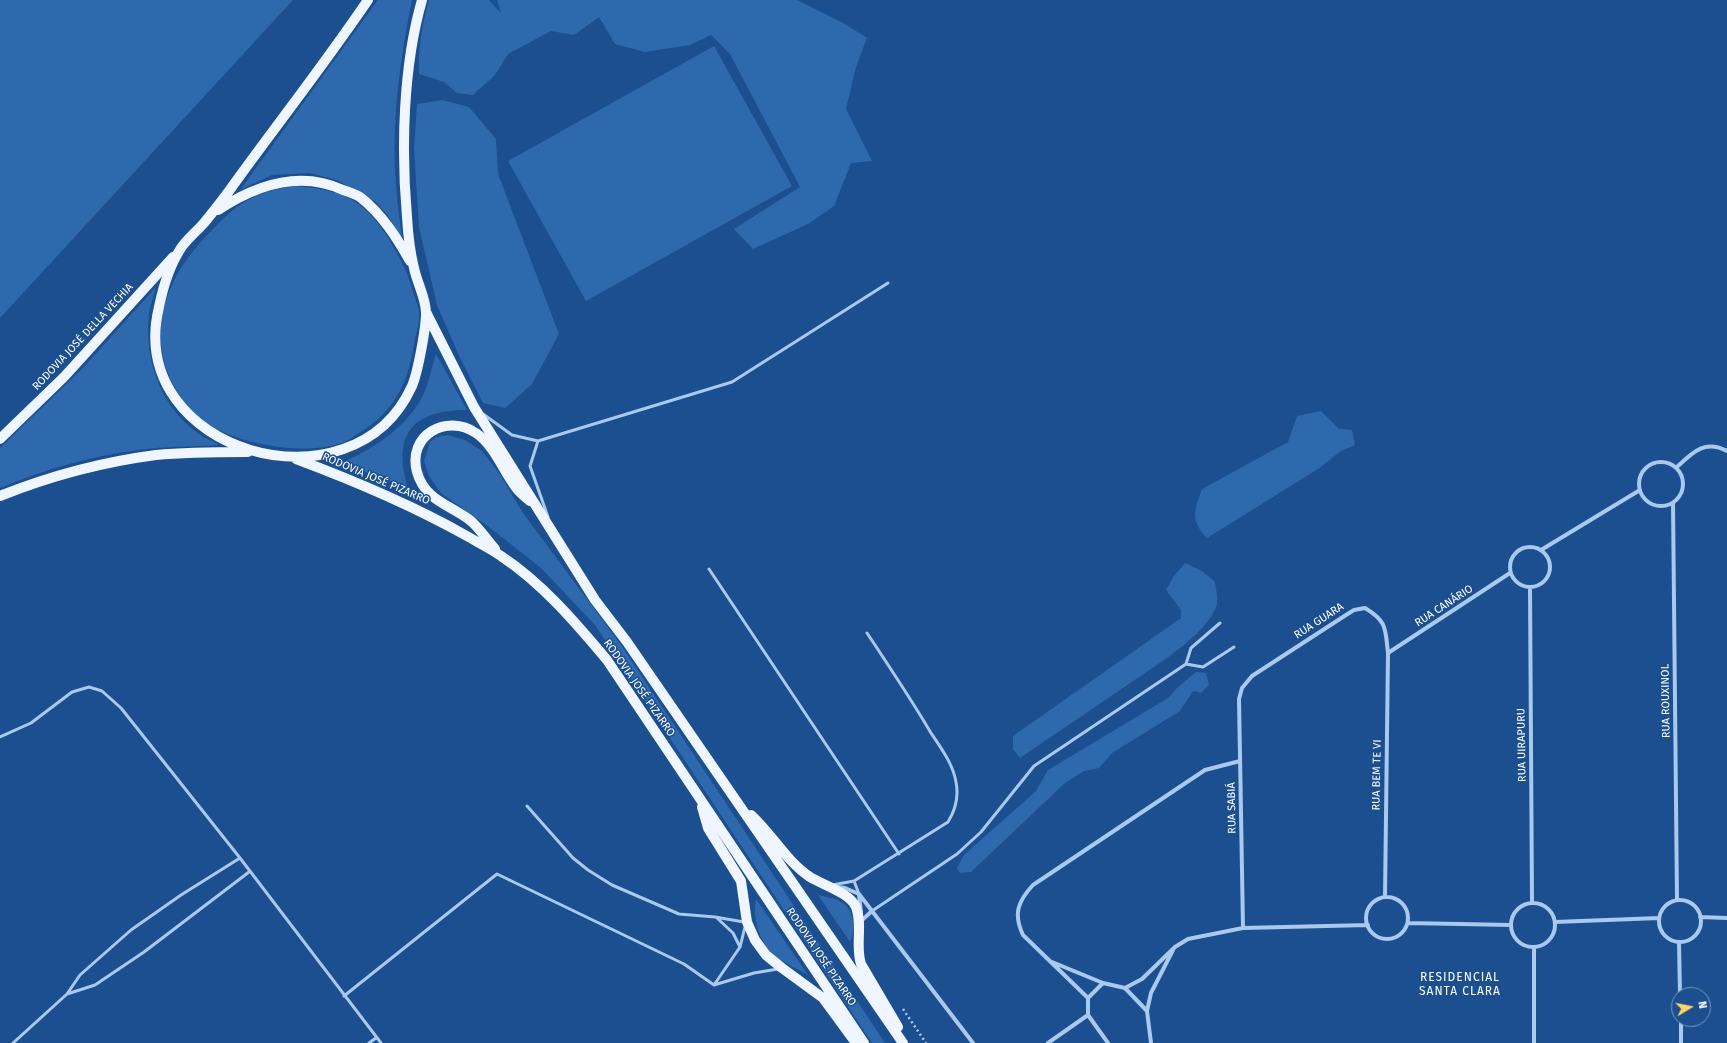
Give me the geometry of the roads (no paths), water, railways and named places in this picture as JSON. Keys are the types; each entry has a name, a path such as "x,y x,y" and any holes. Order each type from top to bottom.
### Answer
{"main road":[{"path":"255,452 225,441 197,423 175,400 162,374 155,342 158,310 166,280 182,248 213,213 368,0"},
{"path":"0,496 61,474 109,462 157,455 255,452 294,458 343,450 367,439 383,427 398,408 412,386 418,368 426,312 414,269 407,218 404,156 406,89 422,0"},
{"path":"213,213 238,197 278,182 299,180 329,183 359,197 374,210 393,232 414,269"},
{"name":"RODOVIA JOSÉ DELLA VECHIA","path":"0,439 64,377 182,248"},
{"name":"RODOVIA JOSÉ PIZARRO","path":"426,312 474,407 596,600 627,642 738,803"},
{"path":"501,556 471,521 440,504 425,489 417,473 414,457 417,445 427,434 438,428 450,425 468,428 477,433 489,446 517,490 540,511"},
{"name":"RODOVIA JOSÉ PIZARRO","path":"294,458 402,501 501,556 525,574 581,629 607,660 864,1043"},
{"path":"700,800 708,828 741,881 747,922 755,940 766,955 823,998 856,1043"},
{"path":"738,803 765,828 788,858 824,886 840,891 855,905 859,923 858,954 861,964 887,1006 906,1043"},
{"path":"738,803 903,1043"}],"street":[{"path":"1676,468 1694,451 1706,447 1718,446 1727,451"},
{"path":"1663,462 1676,468 1682,480 1683,486 1681,493 1673,503 1660,506 1653,504 1643,496 1640,490 1640,476 1649,465 1663,462"},
{"path":"1541,550 1640,490"},
{"name":"RUA ROUXINOL","path":"1673,503 1677,900"},
{"path":"1529,547 1541,550 1548,560 1549,573 1542,584 1530,588 1518,584 1510,573 1510,561 1517,551 1529,547"},
{"name":"RUA CANÁRIO","path":"1388,654 1510,573"},
{"name":"RUA UIRAPURU","path":"1530,588 1532,903"},
{"name":"RUA GUARA","path":"1242,688 1252,676 1354,610 1365,608 1376,615 1385,625 1388,654"},
{"name":"RUA BEM TE VI","path":"1385,897 1388,654"},
{"name":"RUA SABIÁ","path":"1242,688 1239,699 1243,928"},
{"path":"1088,998 1023,935 1018,926 1018,911 1022,897 1033,885 1205,770 1240,761"},
{"path":"824,886 845,888 859,894 973,1043"},
{"path":"859,894 861,909 859,923"},
{"path":"1385,897 1392,897 1403,904 1407,909 1408,923 1401,934 1389,939 1376,936 1368,925 1366,919 1370,907 1374,902 1385,897"},
{"path":"1677,900 1690,902 1695,906 1700,918 1699,930 1696,935 1685,941 1679,942 1666,937 1662,932 1659,918 1665,906 1677,900"},
{"path":"1532,903 1545,906 1550,911 1555,922 1552,936 1541,946 1534,947 1521,943 1512,932 1511,925 1515,912 1520,907 1532,903"},
{"path":"859,923 872,911"},
{"path":"1555,922 1659,918"},
{"path":"1700,918 1727,918"},
{"path":"1408,923 1511,925"},
{"path":"1125,988 1142,979 1175,947 1188,939 1243,928 1368,925"},
{"path":"1679,942 1680,987"},
{"path":"1151,1043 1147,1011 1151,993 1175,947"},
{"path":"1534,947 1534,1043"},
{"path":"1050,961 1103,983 1125,988 1147,1011"},
{"path":"1103,983 1088,998 1088,1015 1108,1043"},
{"path":"1048,1043 1088,1015"},
{"path":"1681,1027 1681,1043"}],"lane":[{"path":"474,407 512,435 538,441 732,382 888,283"},
{"path":"538,441 530,466 553,532"},
{"path":"709,569 899,854"},
{"path":"872,911 957,854 981,832 1034,766 1186,664 1191,648 1220,623"},
{"path":"824,886 854,882 899,854 948,822 955,812 958,800 956,781 948,760 904,687 867,633"},
{"path":"1186,664 1203,666 1234,647"},
{"path":"0,738 30,723 72,692 89,687 102,691 121,708 240,858 380,1043"},
{"path":"527,806 573,858 588,870 612,884 679,914 715,917 747,922 740,947 714,985"},
{"path":"13,1043 67,994 80,975 131,930 181,895 240,858"},
{"path":"67,994 95,985 144,952 250,872"},
{"path":"344,996 497,874 684,964 714,985"},
{"path":"854,882 859,894"},
{"path":"715,917 733,933 740,947"},
{"path":"714,985 754,973 782,968"},
{"path":"370,1043 376,1038"}],"district":[{"name":"RESIDENCIAL SANTA CLARA","path":"1460,985"}]}
